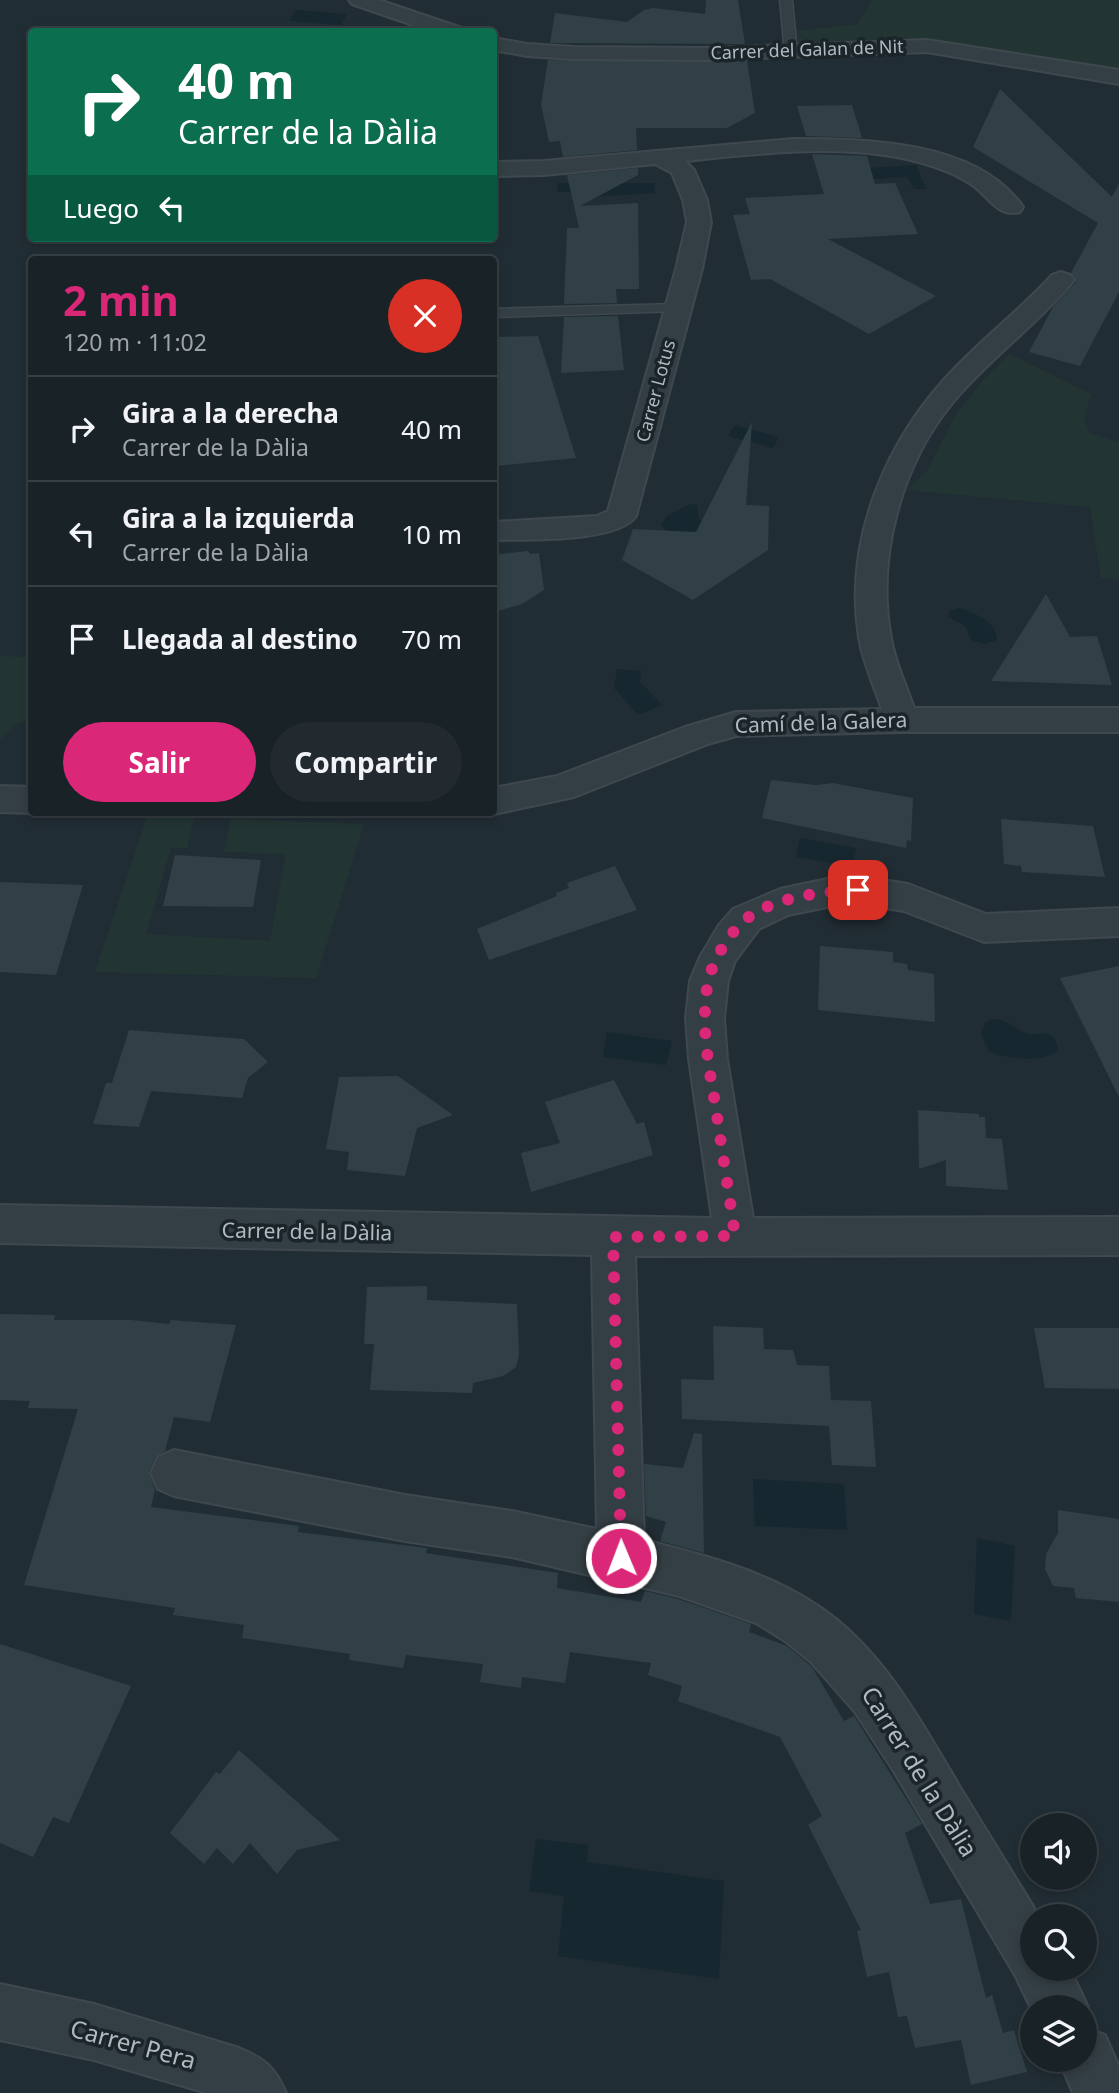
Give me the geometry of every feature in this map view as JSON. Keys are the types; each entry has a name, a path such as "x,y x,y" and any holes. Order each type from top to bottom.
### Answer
{"street":[{"path":"359,0 393,4 446,28"},
{"path":"385,28 393,4"},
{"name":"Carrer del Galan de Nit","path":"497,45 519,50 574,53 791,53 927,46 1119,77"},
{"path":"497,169 544,168 656,156 832,146 890,148 929,157 959,169 997,193 1011,207"},
{"name":"Carrer Lotus","path":"497,531 597,525 611,522 621,516 690,269 699,213 682,170 673,162 656,156"},
{"path":"902,720 875,639 871,595 875,551 894,481 904,454 964,373 1037,309 1061,280"},
{"name":"Camí de la Galera","path":"497,800 536,794 586,780 720,727 751,723 902,720 1119,720"},
{"path":"0,799 28,800"},
{"path":"735,1236 708,1059 705,1018 709,981 718,957 732,934 746,919 780,903 832,892 858,890 908,898 984,928 1119,922"},
{"name":"Carrer de la Dàlia","path":"0,1224 613,1237 1119,1236"},
{"path":"613,1237 621,1558"},
{"name":"Carrer de la Dàlia","path":"174,1473 405,1518 512,1534 621,1558 707,1581 773,1606 807,1628 861,1679 895,1725 1020,1935"},
{"name":"Carrer Pera","path":"0,2012 94,2032 177,2055 239,2076 258,2093"},
{"path":"1093,2072 1102,2093"}],"lane":[{"path":"786,0 791,53"},
{"path":"497,313 677,308"}],"shaded area":[{"path":"872,0 1119,0 1119,72 927,39 799,46 797,31 858,24"},
{"path":"1010,354 1091,394 1084,420 1091,434 1119,442 1119,580 1101,578 1090,507 906,490 927,471 955,416 984,379"},
{"path":"0,656 28,657 28,720 15,725 0,739"},
{"path":"147,817 194,818 187,848 171,848 146,934 270,941 286,854 224,852 231,819 364,824 316,978 95,972"}],"water":[{"path":"296,10 347,14 341,25 289,21"},
{"path":"916,165 926,189 914,189 907,177 857,180 852,169"},
{"path":"558,183 654,183 655,193 592,197 592,192 557,192"},
{"path":"735,425 779,437 773,448 728,436"},
{"path":"690,504 697,505 699,519 713,535 678,535 661,525 667,516"},
{"path":"960,608 990,624 997,640 985,644 971,640 965,626 948,617 950,610"},
{"path":"617,669 641,671 640,682 662,705 638,715 614,688"},
{"path":"800,838 856,848 853,867 796,857"},
{"path":"992,1019 1005,1022 1028,1034 1049,1034 1053,1036 1058,1050 1051,1055 1034,1059 989,1052 981,1033 985,1023"},
{"path":"607,1032 672,1041 666,1065 603,1057"},
{"path":"753,1479 844,1484 847,1530 755,1526"},
{"path":"977,1538 1015,1546 1011,1621 974,1614"},
{"path":"536,1839 588,1845 587,1862 724,1881 719,1979 558,1956 564,1896 529,1891"}],"building":[{"path":"706,0 738,0 745,44 550,43 555,13 627,22 644,10 653,8 705,14"},
{"path":"548,60 747,61 755,113 727,128 636,128 637,150 563,157 560,141 549,142 541,104"},
{"path":"1000,89 1112,197 1119,184 1119,292 1080,366 1029,352 1053,307 1076,282 1071,273 1098,223 973,147"},
{"path":"852,105 862,138 806,136 797,106"},
{"path":"812,154 867,156 875,184 895,183 918,234 828,239 936,296 869,334 770,279 751,280 733,215 750,214 745,198 824,194"},
{"path":"638,168 638,175 580,206 638,203 639,289 616,289 617,303 564,304 567,228 579,228 567,175"},
{"path":"618,316 624,370 561,373 564,317"},
{"path":"538,336 576,458 497,466 497,337"},
{"path":"752,422 746,505 769,506 768,550 693,600 622,560 633,529 696,532"},
{"path":"528,551 530,554 539,553 544,590 522,604 497,611 497,555"},
{"path":"1046,594 1070,637 1097,636 1112,685 991,681"},
{"path":"771,780 816,785 833,783 913,798 911,841 907,840 906,848 762,818"},
{"path":"1001,819 1093,826 1105,877 1022,872 1021,866 1004,864"},
{"path":"175,855 261,860 253,907 163,906"},
{"path":"615,866 637,910 489,960 477,929 557,896 556,893 569,888 567,883"},
{"path":"0,882 83,885 56,975 0,972"},
{"path":"820,946 893,952 893,962 907,964 908,970 934,974 935,1022 818,1010"},
{"path":"1119,966 1119,1097 1060,978"},
{"path":"129,1030 244,1039 268,1062 248,1078 242,1098 151,1091 139,1127 93,1124 106,1083 112,1083"},
{"path":"398,1076 453,1115 417,1128 405,1176 347,1170 349,1152 326,1149 339,1077"},
{"path":"614,1080 637,1124 644,1122 653,1155 531,1192 521,1153 560,1143 545,1102"},
{"path":"918,1110 979,1114 979,1117 985,1117 986,1138 1002,1139 1008,1190 946,1186 946,1160 919,1169"},
{"path":"427,1286 427,1300 517,1304 519,1355 516,1367 503,1376 473,1383 472,1393 370,1390 374,1344 364,1344 367,1287"},
{"path":"0,1314 55,1315 54,1320 131,1320 169,1324 171,1320 236,1325 210,1422 174,1417 165,1451 156,1456 149,1472 155,1490 151,1507 299,1526 298,1532 427,1548 426,1553 558,1573 557,1588 641,1602 645,1591 678,1599 751,1624 749,1632 787,1646 812,1667 844,1721 854,1716 922,1824 905,1833 930,1904 961,1899 986,1998 992,1995 1003,2033 1014,2030 1020,2049 1020,2072 1027,2072 971,2085 961,2040 915,2048 907,2016 898,2017 889,1972 867,1977 857,1931 861,1930 808,1825 822,1816 780,1737 678,1701 682,1686 648,1675 651,1663 570,1652 565,1683 522,1677 521,1688 480,1682 483,1664 406,1655 403,1668 349,1660 350,1654 242,1638 244,1625 173,1615 175,1608 24,1585 78,1409 28,1408 30,1401 0,1400"},
{"path":"713,1326 763,1328 764,1349 793,1350 797,1365 829,1366 831,1400 871,1401 876,1467 832,1465 829,1426 682,1419 681,1379 714,1380"},
{"path":"1034,1328 1119,1328 1119,1389 1045,1388"},
{"path":"694,1433 702,1434 704,1553 660,1541 666,1522 646,1516 644,1464 683,1468"},
{"path":"1058,1510 1119,1519 1119,1602 1076,1598 1074,1588 1053,1586 1045,1569 1046,1554 1058,1533"},
{"path":"0,1644 131,1686 69,1823 53,1817 33,1857 0,1843"},
{"path":"239,1750 340,1840 297,1850 277,1874 250,1843 233,1864 217,1848 204,1864 170,1833 216,1772 220,1774"}],"route":[{"path":"621,1558 613,1237 735,1236 708,1059 705,1018 709,981 718,957 732,934 746,919 780,903 832,892 858,890"}]}
